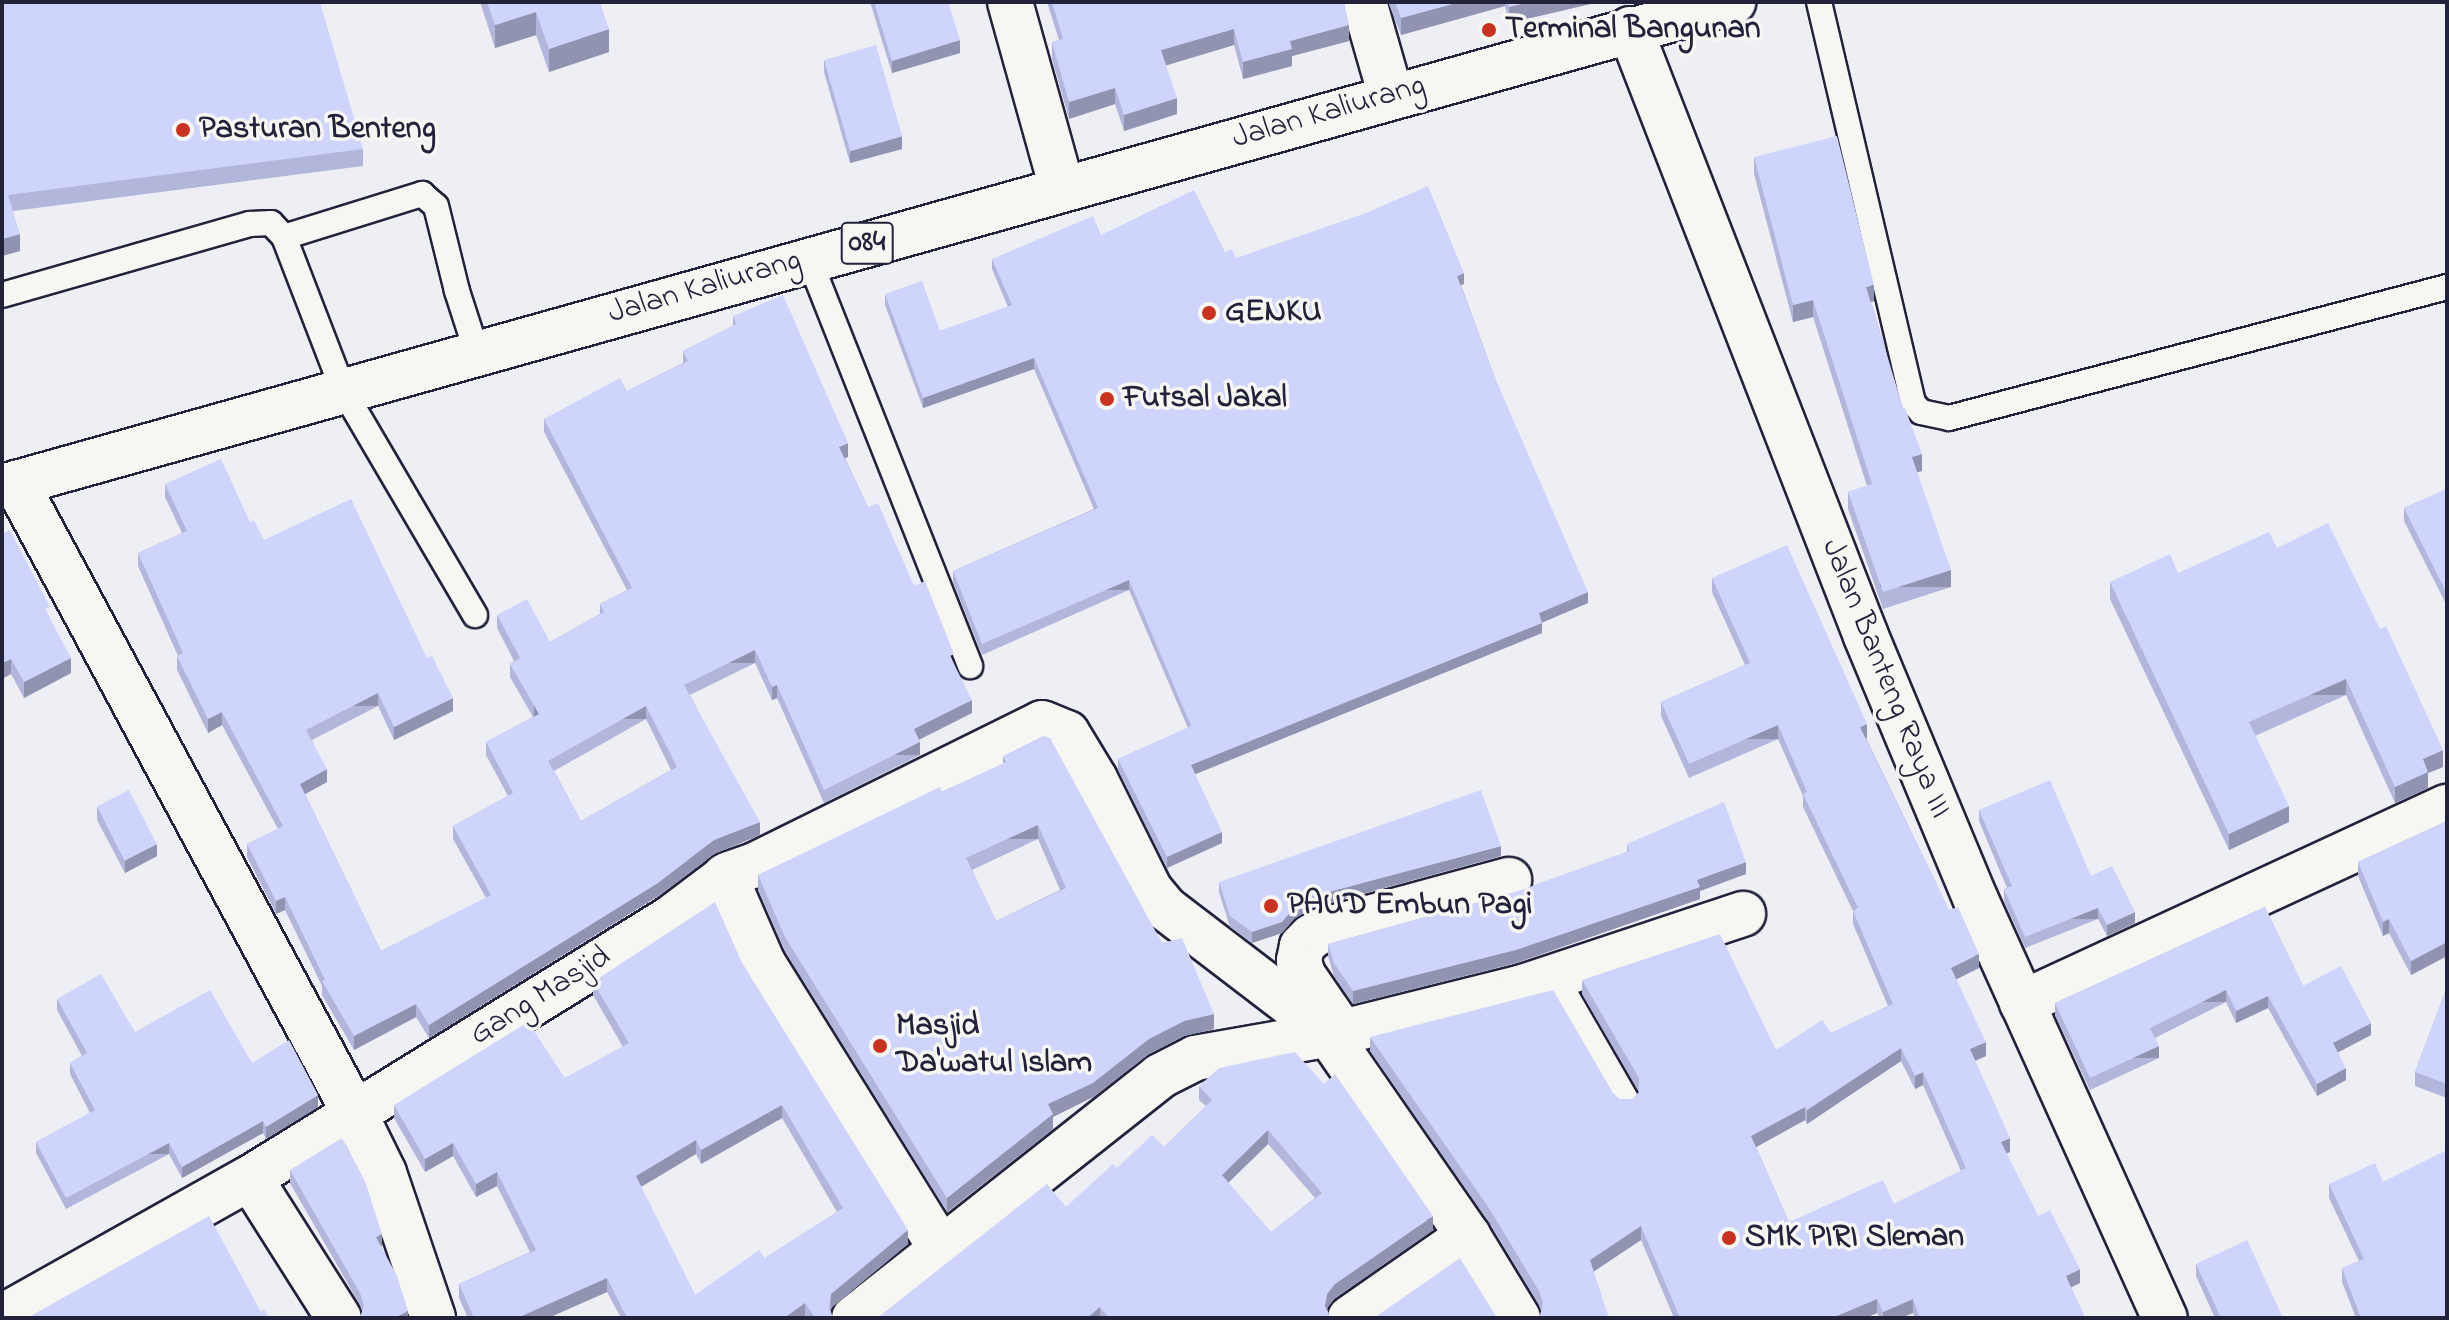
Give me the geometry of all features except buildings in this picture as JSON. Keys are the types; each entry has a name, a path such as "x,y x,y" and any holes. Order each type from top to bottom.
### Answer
{"street":[{"path":"1010,2 1062,188"},
{"path":"1364,2 1391,96"},
{"name":"Jalan Kaliurang","path":"9,485 1733,2"},
{"name":"Jalan Banteng Raya III","path":"1630,29 1866,636 2022,1003 2165,1318"},
{"path":"9,485 354,1112 384,1173 433,1318"},
{"name":"Gang Masjid","path":"2,1317 250,1178 672,917 725,876 755,865 1042,723 1067,733 1095,779 1150,890 1165,908 1335,1032"},
{"path":"2022,1003 2447,807"},
{"path":"725,876 763,963 942,1251"},
{"path":"1509,880 1321,931 1302,946 1299,961 1303,975 1335,1032 1518,1318"},
{"path":"854,1318 1160,1076 1195,1058 1335,1032 1555,976 1743,914"},
{"path":"250,1178 339,1318"},
{"path":"1350,1318 1468,1236"}],"lane":[{"path":"1819,2 1913,403 1921,412 1949,418 2447,287"},
{"path":"284,237 422,194 436,206 457,291 477,353"},
{"path":"2,295 250,224 271,223 284,237 343,390 475,615"},
{"path":"809,259 970,666"},
{"path":"1555,976 1626,1099"}],"place":[{"name":"Terminal Bangunan","path":"1489,30"},
{"name":"Pasturan Benteng","path":"183,130"},
{"name":"GENKU","path":"1209,313"},
{"name":"Futsal Jakal","path":"1107,399"},
{"name":"PAUD Embun Pagi","path":"1271,906"},
{"name":"Masjid Da'watul Islam","path":"880,1046"},
{"name":"SMK PIRI Sleman","path":"1729,1238"}]}
